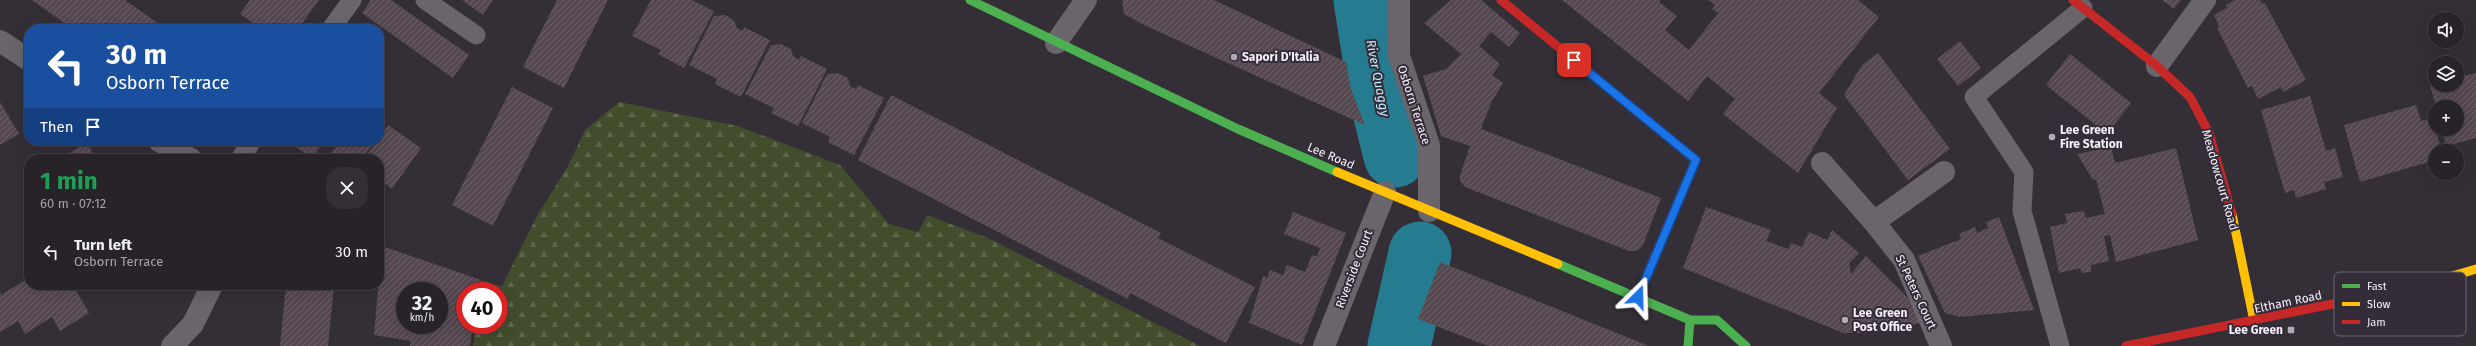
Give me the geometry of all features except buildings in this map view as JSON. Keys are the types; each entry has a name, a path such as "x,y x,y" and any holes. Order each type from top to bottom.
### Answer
{"main road":[{"name":"Lee Road","path":"970,0 1056,43 1238,129 1365,184 1690,320 1717,320 1746,346"},
{"path":"1501,0 1696,160 1638,297"},
{"name":"Meadowcourt Road","path":"2078,4 2157,66 2190,97 2209,133 2230,207 2254,321"},
{"name":"Eltham Road","path":"2466,272 2476,269"},
{"name":"Eltham Road","path":"2126,346 2334,304"},
{"path":"1688,346 1690,320"}],"street":[{"path":"1056,43 1086,0"},
{"name":"Osborn Terrace","path":"1399,0 1398,56 1429,146 1429,211"},
{"path":"2157,66 2205,0"},
{"path":"0,42 24,57"},
{"path":"168,146 182,154"},
{"name":"St Peters Court","path":"1822,164 1874,222 1904,260 1941,346"},
{"path":"1874,222 1944,172"},
{"name":"Riverside Court","path":"1324,346 1385,192"},
{"path":"172,346 194,324 210,290"}],"lane":[{"path":"335,24 352,0"},
{"path":"426,0 476,35"},
{"path":"2060,346 2022,211 2024,172 1974,97 2078,4"}],"green space":[{"path":"619,102 738,126 840,165 889,224 918,232 927,215 988,238 1200,346 473,346 475,334 508,334 508,282 504,282 538,214 567,168 585,130"}],"waterway":[{"name":"River Quaggy","path":"1365,0 1380,95 1395,156"},
{"name":"River Quaggy","path":"1399,346 1420,253"},
{"path":"1389,286 1409,299"}],"traffic: fast":[{"path":"970,0 1238,129 1337,172"},
{"path":"1558,264 1690,320 1717,320 1746,346"},
{"path":"1688,346 1690,320"}],"traffic: slow":[{"path":"1638,297 1695,162"},
{"path":"1337,172 1558,264"},
{"path":"2232,214 2254,321"},
{"path":"2466,272 2476,269"}],"traffic: jam":[{"path":"1501,0 1696,160 1695,162"},
{"path":"2073,0 2157,66 2190,97 2209,133 2232,214"},
{"path":"2126,346 2334,304"}],"place":[{"name":"Sapori D'Italia","path":"1234,57"},
{"name":"Lee Green Fire Station","path":"2052,137"},
{"name":"Lee Green Post Office","path":"1845,320"},
{"name":"Lee Green","path":"2291,330"}],"route":[{"path":"1574,60 1696,160 1638,297"}]}
